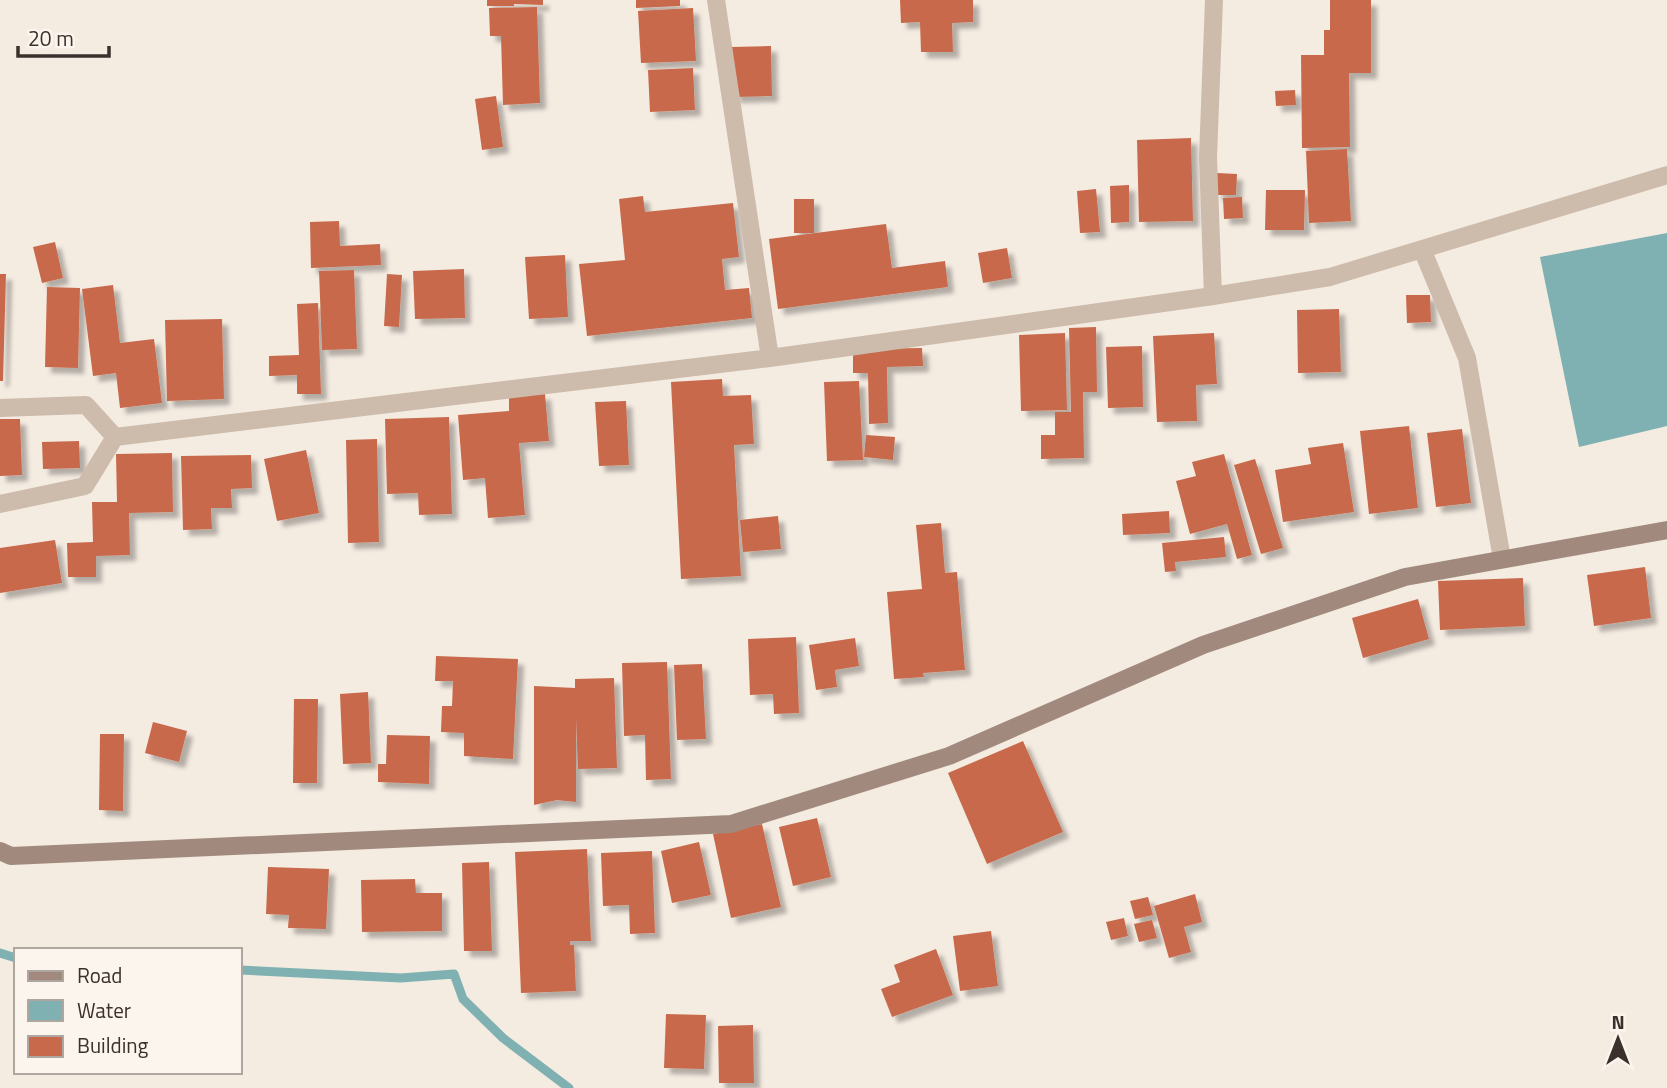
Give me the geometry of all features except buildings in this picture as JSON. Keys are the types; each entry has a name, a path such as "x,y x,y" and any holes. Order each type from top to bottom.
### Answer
{"street":[{"path":"716,0 770,358"},
{"path":"1213,296 1208,157 1214,0"},
{"path":"115,437 770,358 1330,277 1667,175"},
{"path":"1422,249 1467,358 1502,559"},
{"path":"0,408 86,405 115,437"},
{"path":"0,504 85,486 115,437"},
{"path":"0,851 11,856 731,824 949,756 1203,645 1405,577 1667,530"}],"water":[{"path":"1667,233 1667,426 1579,447 1540,257"}],"waterway":[{"path":"0,953 14,957"},
{"path":"242,970 401,978 454,974 463,999 503,1038 569,1088"}]}
